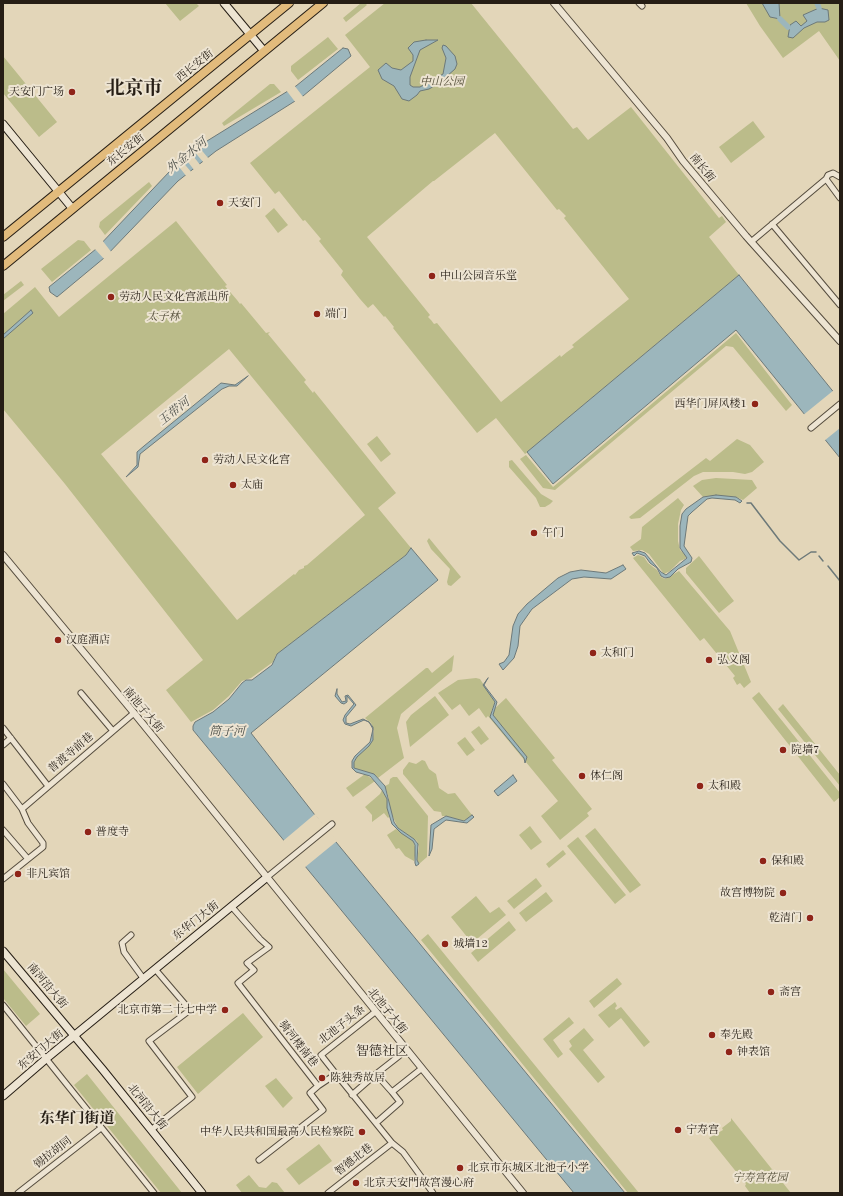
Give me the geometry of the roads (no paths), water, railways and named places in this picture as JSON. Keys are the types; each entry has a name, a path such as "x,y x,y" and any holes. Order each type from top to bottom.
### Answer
{"highway":[{"name":"西长安街","path":"59,191 289,3"},
{"path":"264,52 323,3"},
{"name":"东长安街","path":"3,266 264,52"},
{"path":"3,237 59,191"}],"main road":[{"path":"224,3 264,52"},
{"path":"3,124 72,208"},
{"name":"东华门大街","path":"75,1036 143,978 266,878"},
{"name":"南河沿大街","path":"3,951 75,1036"},
{"name":"东安门大街","path":"3,1096 75,1036"},
{"name":"北河沿大街","path":"75,1036 202,1193"}],"street":[{"name":"南长街","path":"554,3 667,138 683,161 751,242 840,341"},
{"path":"751,242 833,173 840,177"},
{"path":"826,179 840,198"},
{"path":"772,224 840,305"},
{"path":"811,428 840,404"},
{"name":"南池子大街","path":"3,555 134,713 266,878"},
{"path":"81,693 113,731"},
{"name":"普渡寺前巷","path":"22,809 134,713"},
{"path":"3,728 48,786"},
{"path":"3,745 11,738"},
{"path":"3,784 22,809 28,823 43,843 43,847 3,879"},
{"name":"东华门大街","path":"266,878 332,824"},
{"path":"3,830 28,860"},
{"name":"北池子大街","path":"266,878 523,1193"},
{"name":"骑河楼南巷","path":"232,907 269,947 247,963 254,970 238,983 318,1086"},
{"path":"131,935 122,943 124,952 143,978"},
{"path":"151,1130 192,1097 149,1041 190,1010 155,969"},
{"path":"3,1005 154,1193"},
{"name":"北池子头条","path":"336,1074 321,1055 375,1012"},
{"path":"352,1095 399,1056"},
{"path":"392,1092 421,1069"},
{"path":"259,1160 323,1110 310,1093 336,1074 392,1142 407,1157 433,1193"},
{"path":"376,1074 400,1102 376,1123"},
{"name":"锡拉胡同","path":"18,1193 101,1128"},
{"name":"智德北巷","path":"328,1193 392,1142"}],"water":[{"path":"762,3 779,3 780,19 770,17"},
{"path":"819,8 828,10 829,20 825,22 817,22 804,28 793,38 788,37 790,25 796,21 801,26 807,21 803,15"},
{"path":"438,40 420,50 410,77 410,85 413,87 420,87 443,74 446,58 442,48 443,45 446,46 455,56 457,64 455,69 438,84 429,89 420,91 409,101 402,99 394,86 382,79 378,70 386,63 392,68 401,70 413,61 413,55 408,48 414,42"},
{"path":"343,48 348,49 351,56 303,96 216,151 178,181 104,258 57,297 50,292 49,287 96,249 170,171 207,141 296,86"},
{"path":"739,275 840,400 840,458 736,330 553,484 527,452"},
{"path":"31,310 33,313 3,339 3,335"},
{"path":"248,376 237,386 229,386 222,389 140,454 138,467 126,477 137,465 137,452 144,446 221,383 235,385"},
{"path":"716,495 736,497 742,501 740,503 735,500 707,499 688,516 684,546 692,558 691,562 678,569 670,577 665,578 661,576 657,568 650,563 645,556 637,553 634,556 632,553 639,551 645,553 661,572 666,575 687,558 680,548 680,526 682,514 686,509 703,497"},
{"name":"筒子河","path":"411,548 438,580 251,733 336,842 625,1193 574,1193 193,730 195,722 213,712 229,699 246,680 252,680 272,665 277,654 406,555"},
{"path":"623,565 626,569 611,579 584,577 572,579 532,609 520,626 518,646 514,658 503,670 499,664 504,662 509,655 513,626 518,614 527,604 558,578 570,572 581,570 606,573"},
{"path":"488,678 484,685 497,702 493,715 527,757 525,763 524,758 490,717 495,702 483,685"},
{"path":"337,689 337,694 342,702 346,701 345,696 348,695 356,705 346,717 346,723 350,724 363,719 369,722 364,720 351,726 345,724 343,720 345,715 354,704 347,696 347,702 344,704 341,703 335,696"},
{"path":"373,729 373,740 357,757 354,762 354,768 374,774 385,786 394,822 398,828 414,839 418,844 417,860 419,864 416,866 415,845 413,841 401,833 392,824 387,808 387,799 382,790 370,776 356,772 352,768 352,761 355,756 370,742"},
{"path":"513,775 517,781 498,796 494,791"},
{"path":"472,815 474,817 467,823 446,820 434,829 432,849 429,856 431,825 446,816 464,821"}],"waterway":[{"path":"817,3 819,8"},
{"path":"780,19 788,27"},
{"path":"747,503 751,503 780,541 799,560 811,552 816,552"},
{"path":"819,556 823,561"},
{"path":"828,566 840,581"}],"place":[{"name":"天安门广场","path":"72,92"},
{"name":"天安门","path":"220,203"},
{"name":"中山公园音乐堂","path":"432,276"},
{"name":"劳动人民文化宫派出所","path":"111,297"},
{"name":"端门","path":"317,314"},
{"name":"西华门屏风楼1","path":"755,404"},
{"name":"劳动人民文化宫","path":"205,460"},
{"name":"太庙","path":"233,485"},
{"name":"午门","path":"534,533"},
{"name":"汉庭酒店","path":"58,640"},
{"name":"太和门","path":"593,653"},
{"name":"弘义阁","path":"709,660"},
{"name":"院墙7","path":"783,750"},
{"name":"体仁阁","path":"582,776"},
{"name":"太和殿","path":"700,786"},
{"name":"普度寺","path":"88,832"},
{"name":"保和殿","path":"763,861"},
{"name":"非凡宾馆","path":"18,874"},
{"name":"故宫博物院","path":"783,893"},
{"name":"乾清门","path":"810,918"},
{"name":"城墙12","path":"445,944"},
{"name":"斋宫","path":"771,992"},
{"name":"北京市第二十七中学","path":"225,1010"},
{"name":"奉先殿","path":"712,1035"},
{"name":"钟表馆","path":"729,1052"},
{"name":"陈独秀故居","path":"322,1078"},
{"name":"宁寿宫","path":"678,1130"},
{"name":"中华人民共和国最高人民检察院","path":"362,1132"},
{"name":"北京市东城区北池子小学","path":"460,1168"},
{"name":"北京天安門故宮漫心府","path":"356,1183"}],"district":[{"name":"北京市","path":"134,89"},
{"name":"智德社区","path":"382,1052"},
{"name":"东华门街道","path":"77,1119"}],"park label":[{"name":"中山公园","path":"442,82"},
{"name":"太子林","path":"163,317"},
{"name":"宁寿宫花园","path":"760,1178"}],"water label":[{"name":"外金水河","path":"187,156"},
{"name":"玉带河","path":"174,412"}]}
